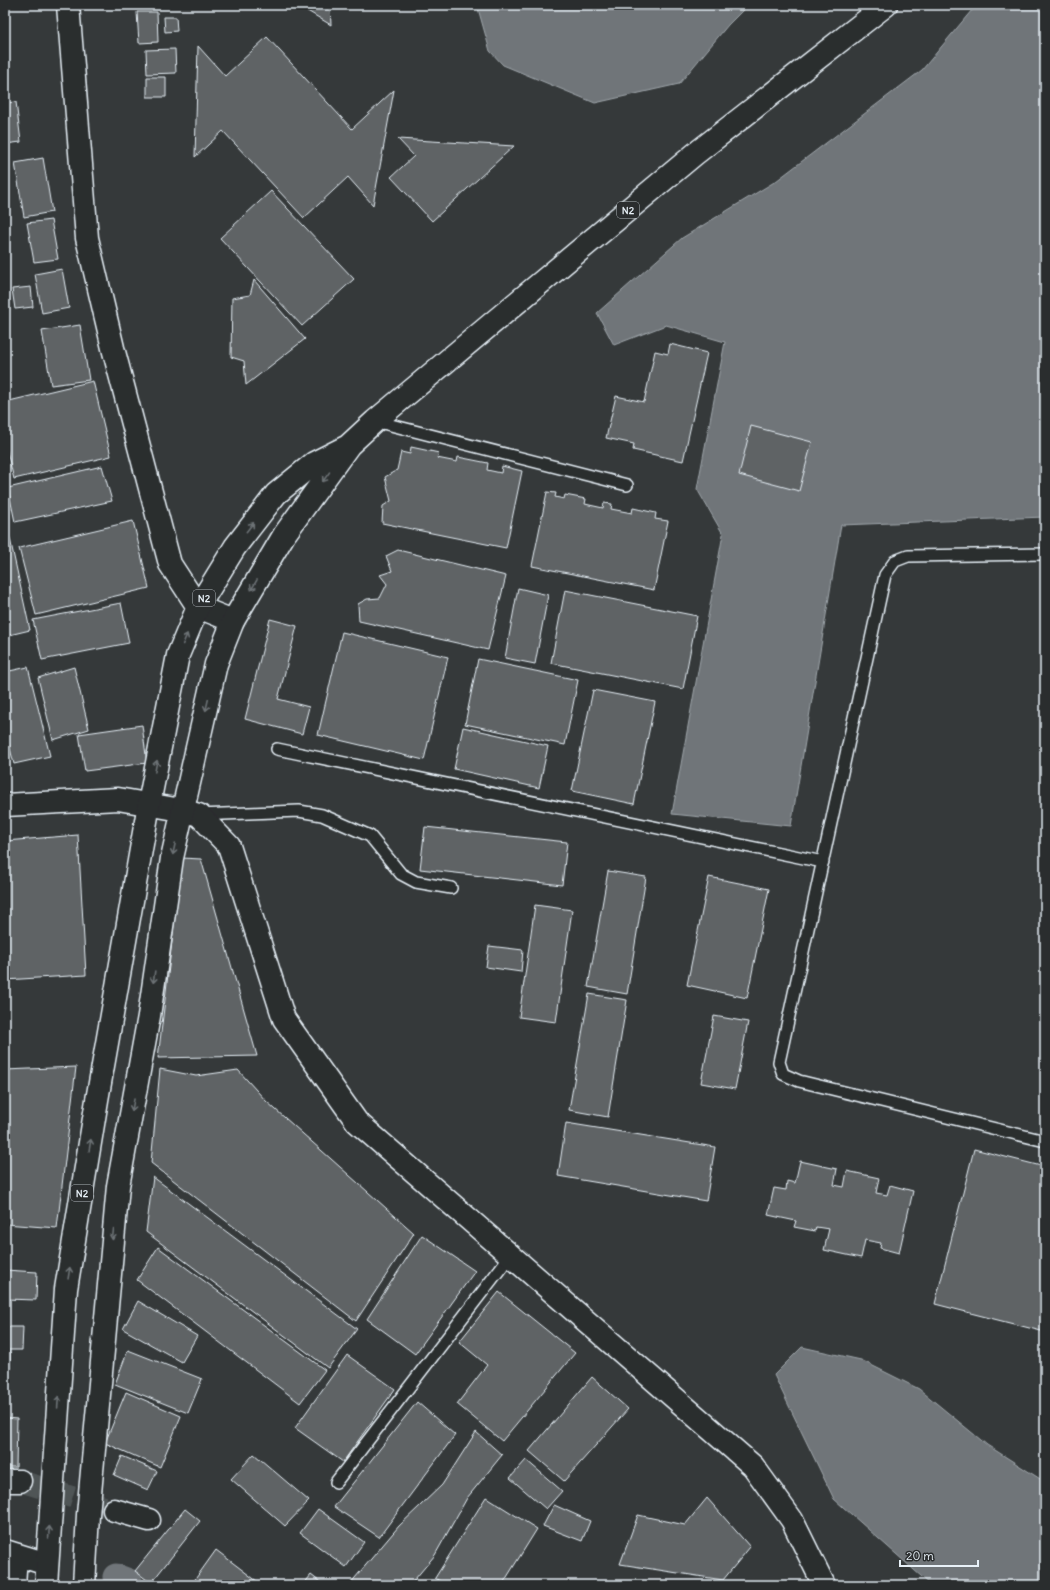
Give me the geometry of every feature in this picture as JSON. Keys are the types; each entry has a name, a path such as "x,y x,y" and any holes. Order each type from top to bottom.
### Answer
{"main road":[{"path":"68,5 87,238 112,348 170,564 198,607 233,621"},
{"name":"N2","path":"84,1585 91,1484 118,1186 149,1016 172,858 190,813 216,664 233,621 284,535 349,445 375,421 696,154 886,5"},
{"name":"N2","path":"46,1575 66,1290 98,1092 149,804 178,655 198,607 234,547 276,494 314,462 349,445"},
{"path":"5,806 118,799 149,804 190,813 229,846 284,1019 357,1122 753,1466 792,1520 824,1585"},
{"path":"114,1510 149,1520"},
{"path":"11,1553 46,1575"},
{"path":"11,1553 14,1585"}],"lane":[{"path":"375,421 627,485"},
{"path":"1045,554 908,556 895,561 885,575 779,1062 783,1074 799,1081 1045,1141"},
{"path":"277,749 823,862"},
{"path":"190,813 300,811 322,815 370,836 402,874 416,882 451,888"},
{"path":"336,1482 510,1256"}],"shaded area":[{"path":"477,5 748,5 728,25 679,84 595,103 503,65 490,51"},
{"path":"987,5 1045,5 1045,517 841,525 791,826 672,814 723,534 697,489 725,342 666,325 614,345 597,313 682,238 776,181 922,70 972,10"},
{"path":"802,1347 861,1360 919,1389 987,1445 1045,1482 1045,1585 931,1585 834,1499 774,1375"}],"building":[{"path":"330,5 331,25 299,6"},
{"path":"137,12 157,12 158,42 139,43"},
{"path":"164,17 176,17 177,31 165,32"},
{"path":"267,37 352,129 394,90 373,205 348,177 304,218 223,131 195,157 198,46 225,76"},
{"path":"175,49 176,73 147,74 146,50"},
{"path":"147,77 166,77 166,97 147,97"},
{"path":"16,102 21,142 5,144 5,103"},
{"path":"398,139 514,146 432,221 391,177 414,156"},
{"path":"43,158 52,212 24,217 15,163"},
{"path":"271,191 354,279 302,326 220,238"},
{"path":"51,220 58,259 34,262 27,223"},
{"path":"62,269 69,308 42,313 35,274"},
{"path":"254,280 305,339 246,385 244,361 231,357 232,298 250,295"},
{"path":"31,287 33,307 15,309 12,289"},
{"path":"80,325 89,380 51,385 42,331"},
{"path":"670,344 707,353 683,461 633,450 634,444 606,438 616,396 644,402 655,351 668,354"},
{"path":"93,381 111,456 14,479 5,444 5,402"},
{"path":"751,426 812,442 799,491 739,475"},
{"path":"411,447 439,453 437,458 457,462 458,457 488,463 487,470 501,473 502,466 522,471 506,548 382,523 383,506 391,501 385,477 397,470 401,452 410,454"},
{"path":"102,466 112,501 15,522 8,488"},
{"path":"547,492 556,493 555,497 564,499 565,495 586,499 585,504 603,508 604,503 612,504 611,509 632,513 633,508 656,513 655,519 668,521 654,590 532,566"},
{"path":"133,521 149,588 36,615 19,548"},
{"path":"5,525 7,525 30,630 5,636"},
{"path":"398,550 506,576 488,650 359,621 358,604 367,599 380,598 387,584 380,575 392,571 386,556"},
{"path":"518,588 548,595 535,664 505,658"},
{"path":"565,590 697,616 683,689 551,663"},
{"path":"121,603 129,643 42,660 33,620"},
{"path":"270,619 297,626 278,699 309,707 302,734 245,719"},
{"path":"342,632 448,657 424,760 318,735"},
{"path":"478,659 578,680 565,745 465,724"},
{"path":"28,667 50,756 14,764 5,729 5,672"},
{"path":"74,667 89,729 53,740 38,678"},
{"path":"593,690 655,702 634,804 572,791"},
{"path":"142,725 147,763 85,771 79,734"},
{"path":"463,727 548,746 539,788 454,769"},
{"path":"425,827 567,842 562,885 420,869"},
{"path":"78,835 86,975 5,980 5,841"},
{"path":"182,858 201,859 257,1056 158,1058"},
{"path":"608,871 646,877 627,994 588,987"},
{"path":"709,877 769,889 747,998 687,985"},
{"path":"535,905 572,910 556,1022 519,1017"},
{"path":"489,946 523,950 521,972 486,967"},
{"path":"589,994 627,1000 608,1117 569,1110"},
{"path":"714,1016 748,1022 735,1089 701,1083"},
{"path":"76,1067 57,1228 5,1224 5,1070"},
{"path":"160,1069 196,1076 238,1070 266,1101 414,1233 356,1321 151,1163"},
{"path":"566,1123 715,1147 706,1201 558,1176"},
{"path":"974,1149 1045,1167 1045,1332 935,1304"},
{"path":"800,1161 837,1169 834,1185 844,1187 847,1171 879,1178 876,1193 887,1195 890,1185 913,1191 899,1253 880,1248 881,1243 865,1240 861,1258 824,1250 829,1229 816,1227 815,1231 794,1227 796,1221 768,1215 774,1188 786,1190 787,1181 795,1183"},
{"path":"153,1177 357,1329 328,1368 146,1232"},
{"path":"422,1235 475,1271 415,1354 367,1319"},
{"path":"158,1247 325,1370 300,1403 137,1280"},
{"path":"5,1270 37,1272 36,1300 5,1299"},
{"path":"499,1292 575,1353 502,1441 457,1404 487,1365 459,1342"},
{"path":"138,1301 197,1336 182,1362 123,1329"},
{"path":"5,1327 23,1327 22,1350 5,1350"},
{"path":"128,1350 202,1379 188,1413 115,1384"},
{"path":"5,1352 10,1352 10,1382 5,1382"},
{"path":"347,1355 395,1389 343,1462 295,1428"},
{"path":"592,1377 628,1409 564,1481 529,1451"},
{"path":"5,1385 8,1385 7,1412 5,1412"},
{"path":"126,1392 181,1416 160,1467 105,1443"},
{"path":"417,1402 455,1435 379,1537 334,1507"},
{"path":"5,1418 17,1419 16,1467 5,1467"},
{"path":"476,1432 502,1455 467,1498 435,1555 410,1585 349,1585 399,1526 442,1485"},
{"path":"254,1454 309,1501 285,1526 231,1479"},
{"path":"122,1456 157,1471 148,1490 114,1475"},
{"path":"526,1460 562,1491 546,1509 510,1478"},
{"path":"486,1497 537,1529 502,1585 446,1585 435,1578"},
{"path":"707,1498 750,1547 723,1580 620,1564 638,1515 685,1525"},
{"path":"554,1505 590,1521 582,1541 543,1526"},
{"path":"185,1509 200,1521 151,1583 135,1571"},
{"path":"318,1509 364,1542 346,1567 300,1533"},
{"path":"216,1550 262,1585 191,1585"},
{"path":"311,1575 324,1585 303,1585"}],"waterway":[{"path":"116,1577 129,1582"},
{"path":"129,1582 134,1585"}],"tunnel":[{"path":"20,1481 114,1510"}]}
